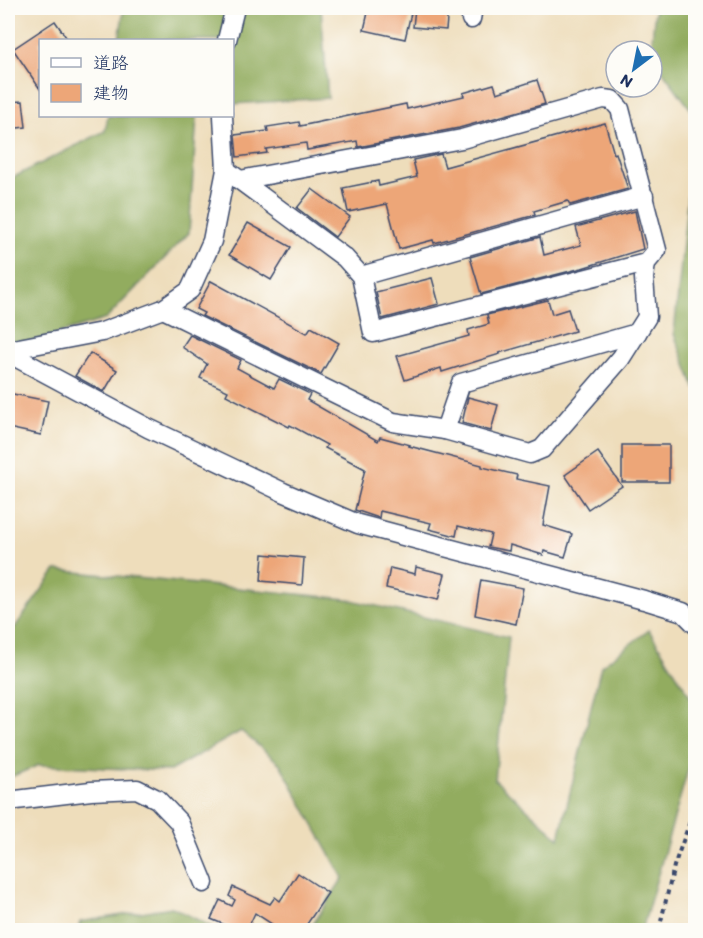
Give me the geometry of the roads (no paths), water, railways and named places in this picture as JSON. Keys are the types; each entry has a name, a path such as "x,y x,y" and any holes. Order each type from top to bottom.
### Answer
{"street":[{"path":"227,39 235,8"},
{"path":"163,309 393,422 445,430 530,454 542,449 621,358 647,318 644,278 646,263 657,250 620,109 612,100 603,99 462,139 233,175"},
{"path":"8,352 102,332 163,309 190,290 212,241 233,175 223,117"},
{"path":"233,175 345,258 361,276 373,333 646,263"},
{"path":"361,276 644,196"},
{"path":"445,430 461,383 637,333"},
{"path":"8,352 148,428 283,492 358,524 653,603 682,612 696,625"},
{"path":"8,801 91,790 137,789 157,799 179,822 204,883"}]}
